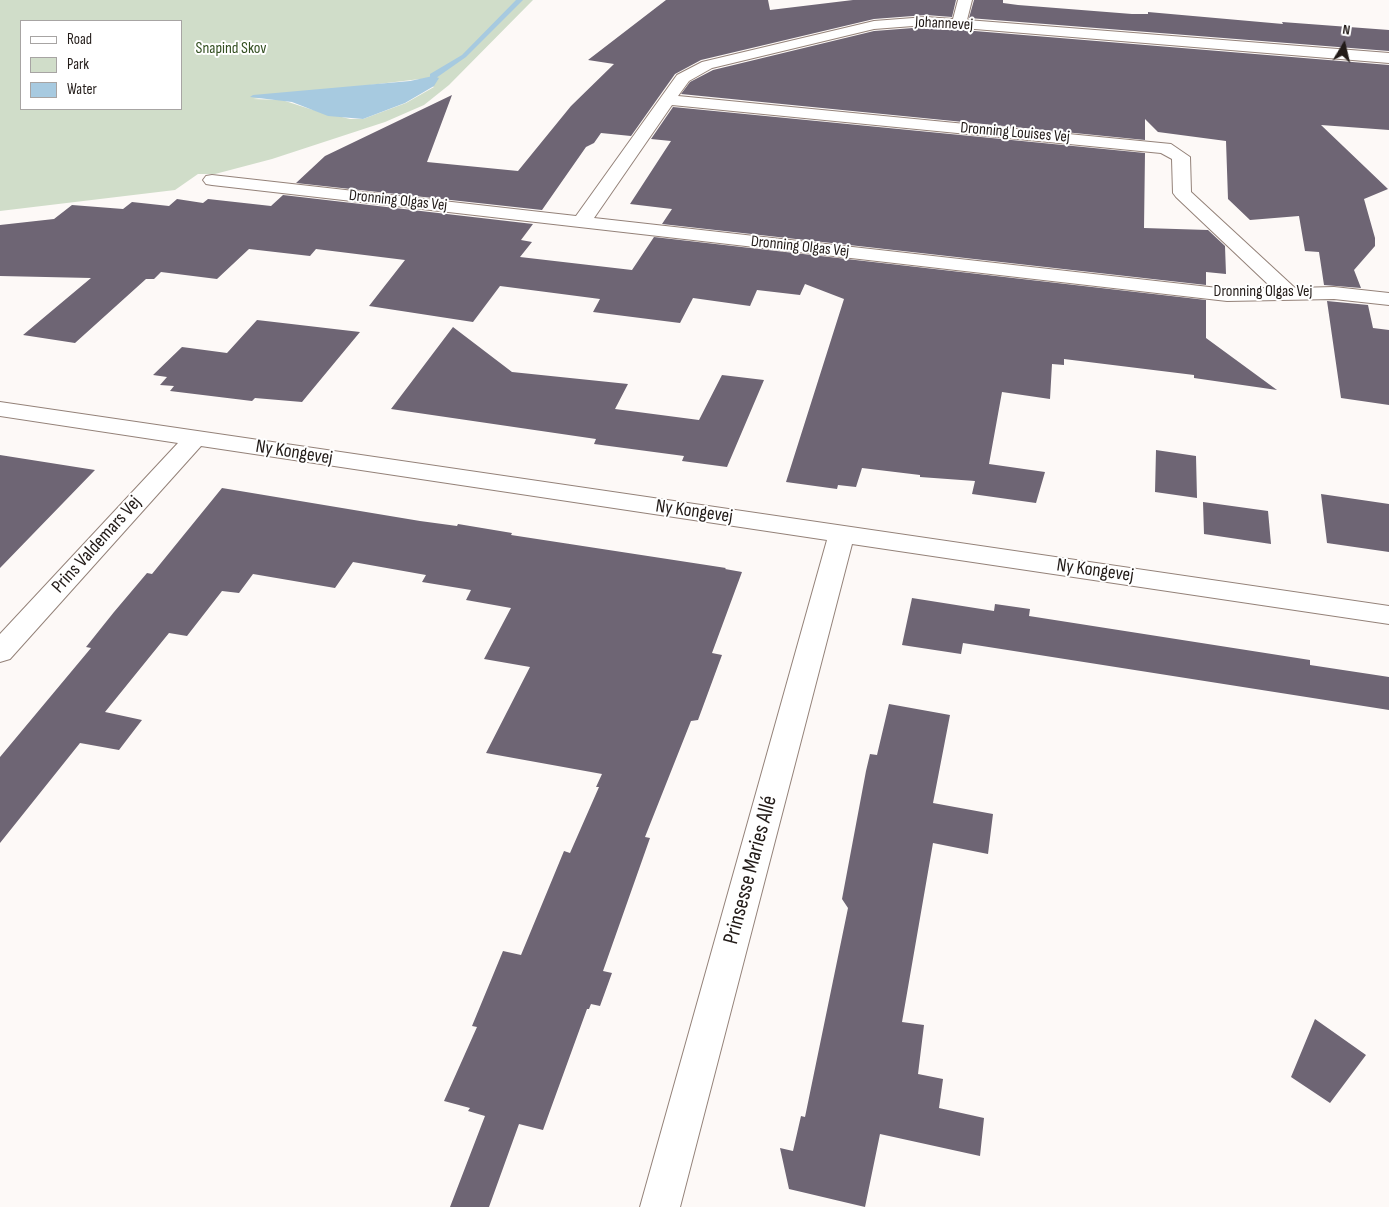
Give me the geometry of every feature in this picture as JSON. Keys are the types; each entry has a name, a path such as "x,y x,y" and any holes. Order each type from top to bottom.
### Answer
{"street":[{"path":"958,24 965,0"},
{"name":"Johannevej","path":"581,222 683,78 707,65 874,25 926,21 1389,58"},
{"name":"Dronning Louises Vej","path":"667,100 1165,148 1181,157 1182,193 1288,292"},
{"name":"Dronning Olgas Vej","path":"212,180 1227,295 1288,292 1334,293 1389,299"},
{"name":"Ny Kongevej","path":"0,408 1389,615"},
{"name":"Prins Valdemars Vej","path":"0,652 195,438"},
{"name":"Prinsesse Maries Allé","path":"660,1207 842,533"}],"green space":[{"name":"Snapind Skov","path":"0,0 533,0 449,85 424,105 385,122 272,159 215,174 198,174 175,190 0,211","holes":["420,79 434,87 406,103 363,119 350,119 282,100 253,99"]}],"water":[{"path":"433,76 439,78 434,86 405,103 363,119 328,116 292,102 250,97 253,95 410,81"}],"building":[{"path":"666,0 768,0 770,10 853,0 956,0 952,17 926,15 874,19 701,60 675,74 631,136 601,133 594,143 586,147 542,210 296,183 325,156 452,95 427,162 518,171 571,106 614,64 588,60"},
{"path":"974,0 1003,0 1003,3 1018,5 1132,14 1148,14 1148,12 1283,24 1282,22 1389,30 1389,51 969,18"},
{"path":"926,27 1389,65 1389,130 1321,125 1388,189 1364,199 1375,238 1375,246 1354,270 1361,288 1324,285 1319,252 1305,251 1299,216 1250,220 1228,199 1226,141 1158,132 1145,119 1145,140 681,94 690,82 713,70 874,31"},
{"path":"673,107 1145,153 1144,228 1208,230 1225,246 1226,274 1206,272 1206,285 662,224 672,209 630,204 671,141 651,139"},
{"path":"283,195 533,224 521,240 532,242 520,257 632,270 654,237 1206,300 1206,338 1277,390 1194,378 1194,375 1064,359 1064,365 1052,364 1050,399 1002,392 989,464 1045,472 1036,503 972,494 975,481 920,477 920,475 862,468 856,487 838,485 837,489 786,482 844,299 805,284 800,295 757,290 750,306 693,298 680,323 593,312 600,299 500,286 473,322 369,306 405,260 316,249 310,256 249,249 217,279 161,272 154,279 146,279 75,343 23,335 91,278 0,276 0,225 54,219 72,205 123,209 132,202 169,206 177,199 203,203 208,199 271,206"},
{"path":"1327,301 1368,305 1373,328 1389,330 1389,405 1341,398"},
{"path":"257,320 360,332 302,402 255,398 252,401 170,391 174,386 160,385 167,377 153,375 182,347 227,353"},
{"path":"453,327 512,372 628,384 615,409 699,420 722,375 764,380 727,467 682,461 684,456 594,444 596,439 391,409"},
{"path":"1156,450 1196,456 1197,498 1155,492"},
{"path":"0,455 95,470 0,568"},
{"path":"222,488 420,521 457,526 458,524 512,533 511,535 742,572 712,653 722,655 698,720 691,721 645,837 650,838 603,971 612,973 600,1006 591,1004 589,1009 587,1009 543,1130 519,1124 489,1207 450,1207 485,1116 468,1111 470,1108 444,1101 477,1027 472,1026 503,951 521,955 564,851 570,853 599,787 596,787 602,774 486,753 530,667 484,659 511,608 466,600 471,590 422,582 426,575 353,562 335,588 253,574 239,593 222,591 187,636 169,633 105,712 142,720 119,750 80,743 0,843 0,757 91,648 86,647 114,612 147,573 152,574"},
{"path":"1321,494 1389,504 1389,552 1327,543"},
{"path":"1203,502 1268,511 1271,544 1204,534"},
{"path":"912,598 994,611 995,604 1030,609 1029,616 1310,660 1310,665 1389,677 1389,710 963,643 961,654 902,645"},
{"path":"889,704 950,715 933,803 993,814 988,854 933,843 902,1022 924,1025 918,1074 943,1079 939,1108 984,1118 980,1156 880,1134 865,1207 789,1189 780,1148 793,1151 801,1116 805,1117 848,908 842,899 866,771 870,754 877,755"},
{"path":"1315,1019 1366,1055 1330,1103 1291,1077"}],"waterway":[{"path":"433,76 464,56 520,0"}]}
